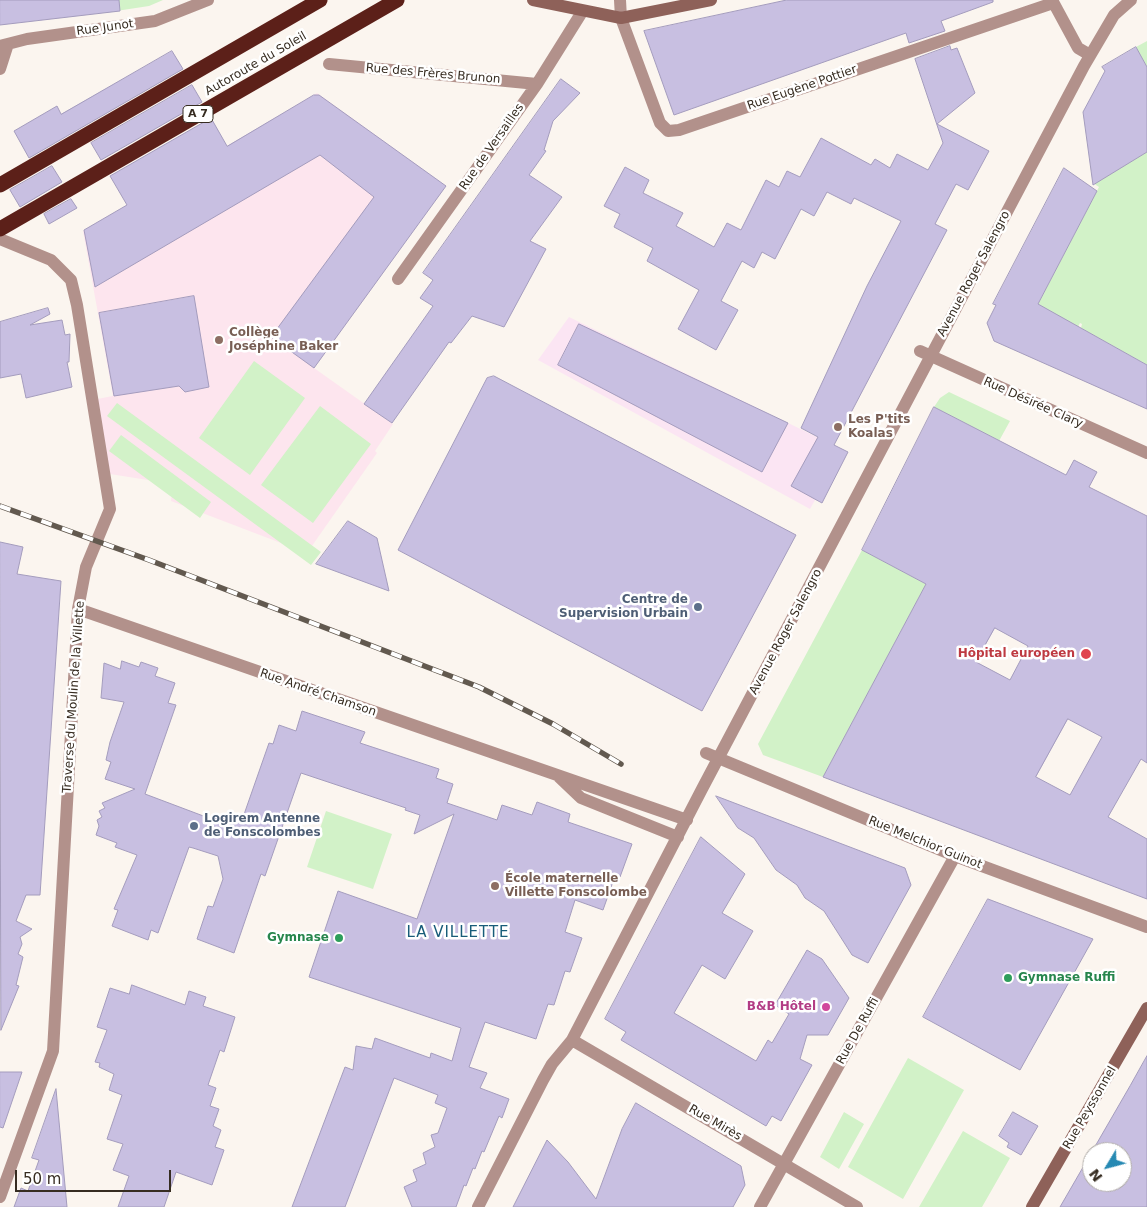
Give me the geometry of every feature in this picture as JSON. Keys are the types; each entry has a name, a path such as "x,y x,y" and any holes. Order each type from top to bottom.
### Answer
{"highway":[{"name":"Autoroute du Soleil","path":"0,185 320,0"},
{"name":"Autoroute du Soleil","path":"0,229 397,0"}],"street":[{"name":"Rue Junot","path":"4,45 27,39 155,21 208,0"},
{"path":"533,0 582,12 621,18 711,0"},
{"path":"620,0 621,18"},
{"name":"Avenue Roger Salengro","path":"478,1207 552,1064 572,1040 719,759 926,353 1090,55 1114,15 1131,0"},
{"path":"1052,1 1078,48 1090,55"},
{"name":"Rue Eugène Pottier","path":"621,18 660,123 668,131 679,130 1052,1"},
{"name":"Rue de Versailles","path":"398,279 537,84 582,12"},
{"path":"0,69 4,45"},
{"name":"Rue des Frères Brunon","path":"329,64 537,84"},
{"name":"Traverse du Moulin de la Villette","path":"0,239 51,260 71,280 77,305 110,509 86,567 78,609 53,1051 0,1197"},
{"name":"Rue Désirée Clary","path":"926,353 1147,453"},
{"name":"Rue André Chamson","path":"78,609 558,777 601,789 687,820"},
{"name":"Rue Melchior Guinot","path":"706,753 955,856 1147,927"},
{"name":"Rue André Chamson","path":"558,777 582,798 678,837"},
{"name":"Rue De Ruffi","path":"760,1207 955,856"},
{"name":"Rue Peyssonnel","path":"1032,1207 1147,1008"},
{"name":"Rue Mirès","path":"572,1040 857,1207"}],"shaded area":[{"name":"Collège Joséphine Baker","path":"317,93 446,186 314,368 393,424 375,451 377,453 307,553 171,501 173,484 110,474 97,399 113,396 83,231"},
{"path":"569,317 848,452 822,503 815,500 810,509 538,360"}],"green space":[{"path":"109,0 163,0 149,6 103,13"},
{"path":"1147,41 1147,67 1136,47"},
{"path":"1147,152 1147,365 1081,328 1082,324 1080,323 1078,327 1037,306 1099,187 1093,183"},
{"path":"254,361 305,398 250,475 199,438"},
{"path":"949,392 1010,421 999,441 934,407 940,398"},
{"path":"117,403 321,552 311,565 107,416"},
{"path":"320,406 371,444 313,523 261,485"},
{"path":"121,435 211,502 200,518 109,451"},
{"path":"862,550 926,584 823,777 763,755 758,744"},
{"path":"326,811 392,834 373,889 307,867"},
{"path":"908,1058 964,1090 903,1199 848,1167"},
{"path":"844,1112 864,1124 839,1169 820,1157"},
{"path":"963,1131 1010,1158 982,1207 919,1207"}],"building":[{"path":"0,0 119,0 120,11 0,25"},
{"path":"787,0 993,0 993,2 941,21 945,31 909,43 906,33 674,115 644,31"},
{"path":"950,46 951,50 957,48 975,93 937,124 989,151 968,190 956,184 935,224 947,230 834,445 848,452 822,503 791,486 818,437 801,428 867,286 901,221 854,198 851,204 827,192 814,216 801,209 775,259 762,252 754,268 742,261 721,301 738,310 716,350 678,329 699,290 647,261 653,248 614,227 620,214 604,206 625,167 649,180 643,193 683,213 676,226 714,247 727,223 741,230 766,180 779,187 787,171 800,177 821,138 871,165 875,159 890,168 897,154 928,170 943,143 915,59"},
{"path":"1136,47 1147,67 1147,152 1093,185 1083,112 1105,71 1102,67"},
{"path":"172,51 183,69 29,158 14,131 57,106 61,114"},
{"path":"561,79 580,93 553,121 544,150 546,151 529,175 562,197 530,241 546,249 504,327 472,316 451,343 449,342 392,423 364,404 433,306 420,298 433,280 423,273"},
{"path":"192,85 202,102 101,160 91,143"},
{"path":"314,95 319,95 446,186 314,368 271,337 374,197 320,155 95,287 84,230 127,205 110,176 211,118 227,146"},
{"path":"52,166 62,182 20,207 10,190"},
{"path":"1064,168 1097,191 1038,304 1147,365 1147,409 994,341 987,323 996,305 993,304"},
{"path":"71,199 77,208 49,224 44,214"},
{"path":"194,296 209,387 185,392 179,386 114,396 99,313"},
{"path":"48,308 50,314 30,325 62,320 65,335 70,334 69,362 67,362 72,387 26,398 21,374 0,378 0,322"},
{"path":"579,324 788,423 762,472 558,365"},
{"path":"494,376 796,535 702,711 398,550 487,378"},
{"name":"Hôpital européen","path":"934,407 1066,475 1074,460 1097,472 1089,487 1147,516 1147,763 1141,759 1108,817 1147,839 1147,899 823,777 926,584 862,550","holes":["995,628 1028,646 1010,680 976,662","1068,719 1102,737 1070,795 1036,777"]},
{"path":"348,521 377,538 389,591 316,564"},
{"path":"0,542 23,547 17,574 61,581 40,895 26,895 16,921 32,929 20,937 22,944 18,954 23,957 16,985 19,986 1,1030"},
{"path":"122,661 139,667 141,662 158,668 155,676 175,683 168,703 176,705 145,794 214,820 216,816 241,823 269,743 273,744 279,725 296,731 302,711 365,732 360,743 439,769 436,778 453,784 447,803 497,820 502,805 532,815 537,802 570,814 568,822 632,844 620,877 615,876 603,910 575,900 565,932 582,938 570,972 565,971 554,1005 548,1004 536,1039 485,1022 469,1067 487,1073 480,1088 509,1099 502,1118 499,1116 484,1152 482,1151 475,1169 473,1168 466,1186 464,1185 456,1207 412,1207 404,1187 417,1181 413,1170 426,1164 423,1153 435,1147 431,1135 438,1133 447,1108 435,1103 438,1095 394,1078 345,1207 292,1207 345,1067 353,1070 356,1046 372,1049 375,1038 430,1058 431,1053 452,1061 461,1028 309,977 338,891 417,919 454,814 414,834 420,815 405,810 406,808 301,773 265,876 261,874 234,953 197,939 208,906 213,907 223,879 218,856 189,847 158,933 151,930 148,940 112,926 118,910 114,909 137,855 115,847 117,843 96,835 99,826 97,820 102,817 99,811 105,808 102,803 135,789 105,779 111,762 106,760 110,742 124,702 101,698 104,663 120,669"},
{"path":"716,796 905,868 911,885 868,963 852,955 824,911 805,898 797,885 776,870 754,838 738,828"},
{"path":"701,837 745,874 722,913 753,931 725,979 702,965 674,1013 756,1061 768,1040 772,1043 789,1014 775,1005 807,950 822,959 849,998 828,1035 807,1035 800,1059 812,1065 781,1121 772,1116 766,1126 621,1040 626,1032 605,1019"},
{"name":"Gymnase Ruffi","path":"988,899 1093,939 1020,1070 923,1017"},
{"path":"132,985 185,1005 189,991 206,997 203,1006 235,1017 224,1052 220,1050 208,1085 216,1088 210,1106 219,1109 213,1126 221,1130 215,1147 224,1150 212,1185 176,1172 164,1207 118,1207 129,1176 113,1170 123,1144 107,1139 122,1095 109,1090 114,1074 99,1067 100,1063 95,1062 107,1030 97,1027 110,988 129,994"},
{"path":"1147,1056 1147,1207 1060,1207 1082,1169 1082,1192 1132,1192 1132,1142 1097,1142"},
{"path":"0,1072 22,1072 3,1128 0,1127"},
{"path":"56,1089 67,1207 14,1207 21,1188 28,1191 39,1160 32,1158"},
{"path":"636,1103 741,1166 745,1185 733,1207 513,1207 547,1140 568,1162 596,1199 622,1129"},
{"path":"1013,1112 1038,1126 1021,1155 1007,1147 1009,1143 999,1136"}],"railway":[{"path":"0,506 149,560 479,687 553,724 621,764"}],"place":[{"name":"Collège Joséphine Baker","path":"219,340"},
{"name":"Les P'tits Koalas","path":"838,427"},
{"name":"Centre de Supervision Urbain","path":"698,607"},
{"name":"Hôpital européen","path":"1086,654"},
{"name":"Logirem Antenne de Fonscolombes","path":"194,826"},
{"name":"École maternelle Villette Fonscolombe","path":"495,886"},
{"name":"Gymnase","path":"339,938"},
{"name":"Gymnase Ruffi","path":"1008,978"},
{"name":"B&B Hôtel","path":"826,1007"}],"district":[{"name":"LA VILLETTE","path":"458,933"}]}
